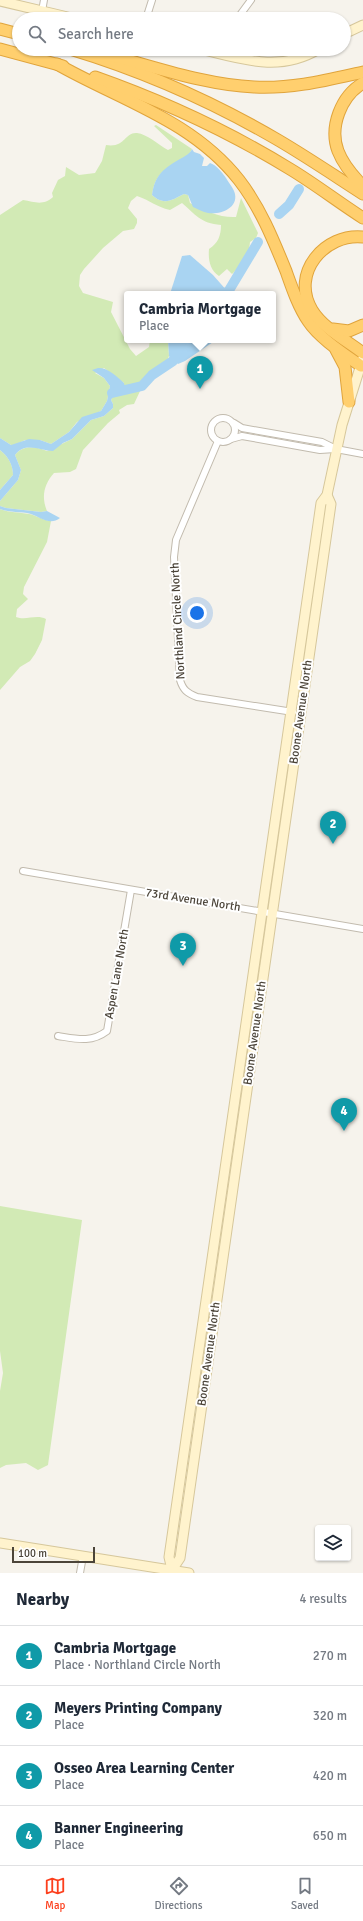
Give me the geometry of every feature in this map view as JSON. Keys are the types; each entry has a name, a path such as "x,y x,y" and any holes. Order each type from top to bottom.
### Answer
{"highway":[{"path":"0,29 12,32"},
{"path":"0,49 12,52"},
{"path":"27,56 57,64 156,100 214,127 294,171 363,218"},
{"path":"89,56 159,81 220,108 280,141 363,194"},
{"path":"112,56 205,80 244,87 289,86 329,81 363,72"},
{"path":"57,64 82,79 130,100 164,118 194,137 221,159 244,186 263,217 308,322 330,342 362,364"},
{"path":"360,86 345,101 339,112 336,124 336,141 338,151 343,162 363,186"},
{"path":"363,237 346,237 332,242 320,251 310,265 306,280 307,296 312,309 323,323 363,353"},
{"path":"323,323 336,330 345,332 355,330 363,325"},
{"path":"330,342 345,367 349,402"}],"street":[{"path":"42,11 44,0"},
{"path":"148,12 152,0"},
{"path":"242,12 251,0"},
{"path":"0,1 46,12"},
{"path":"351,31 363,25"},
{"path":"236,56 252,62 274,63 304,56"},
{"name":"Boone Avenue North","path":"172,1572 169,1557 321,503 327,495 336,449 349,402 362,364"},
{"path":"336,449 322,442 242,428 228,418 223,417 214,422 211,432 218,441 226,441 242,436 320,450 336,449 363,454"},
{"path":"231,439 235,430 234,423"},
{"name":"Northland Circle North","path":"218,441 189,505 174,548 180,680 182,687 188,693 197,697 301,713"},
{"name":"Boone Avenue North","path":"172,1572 180,1558 331,504 327,495"},
{"name":"73rd Avenue North","path":"23,871 363,929"},
{"name":"Aspen Lane North","path":"58,1036 88,1040 98,1038 107,1031 131,890"},
{"path":"0,1543 172,1572 188,1573"},
{"path":"80,1573 83,1556"}],"green space":[{"path":"156,125 192,149 183,160 164,170 155,184 152,195 160,200 168,201 184,194 188,195 190,203 201,209 230,217 236,217 241,198 258,233 256,238 250,242 247,256 236,271 232,274 227,269 219,276 212,268 209,261 209,249 218,239 221,225 203,220 182,203 170,210 137,196 131,201 128,208 137,219 134,229 123,231 103,248 80,275 79,286 83,293 113,302 111,312 124,337 124,343 127,343 136,356 149,347 150,343 168,343 169,356 167,361 160,364 141,383 124,388 124,383 104,368 95,373 104,378 110,386 107,401 101,411 77,422 69,432 51,444 40,440 25,440 15,445 11,445 0,438 0,215 23,200 39,203 49,200 53,197 52,193 58,180 65,176 66,167 79,175 95,173 102,161 106,145 117,144 133,133 145,135 168,150 172,148 172,143 154,126"},
{"path":"141,389 134,404 127,405 119,410 120,413 108,423 83,450 76,469 70,472 54,473 44,491 44,501 47,511 41,512 0,506 0,501 18,480 21,470 15,455 22,449 30,447 47,451 72,439 91,420 104,416 113,408 111,400 114,395"},
{"path":"0,450 10,461 13,475 0,490"},
{"path":"0,509 32,515 51,521 47,542 24,587 23,594 28,599 17,609 16,617 38,617 46,619 42,640 30,661 20,667 0,690"},
{"path":"0,1206 82,1220 48,1465 38,1470 26,1463 6,1465 0,1468 0,1391 3,1373 0,1351"}],"water":[{"path":"192,149 204,158 202,166 207,166 210,163 214,165 223,173 233,188 235,194 234,204 227,210 217,213 204,212 193,207 188,195 184,194 168,201 160,200 152,195 155,182 161,173 169,166 187,155"},
{"path":"190,255 213,275 227,291 171,291 182,256"},
{"path":"168,343 212,343 178,364 169,356"},
{"path":"98,368 109,371 124,383 126,393 114,395 111,400 113,408 104,416 91,420 72,439 63,443 53,451 24,448 19,451 15,455 21,470 18,480 0,501 0,490 13,475 10,461 0,450 0,438 11,445 29,439 40,440 51,444 69,432 82,417 101,411 107,401 110,386 104,378 92,370"},
{"path":"0,506 41,512 47,511 60,518 49,521 27,513 12,512 0,509"}],"waterway":[{"path":"279,214 289,205 299,189"},
{"path":"229,291 258,242"},
{"path":"112,393 142,386 152,375 173,361 181,343"}],"place":[{"name":"Cambria Mortgage","path":"200,389"},
{"name":"Meyers Printing Company","path":"333,844"},
{"name":"Osseo Area Learning Center","path":"183,966"},
{"name":"Banner Engineering","path":"344,1131"}]}
